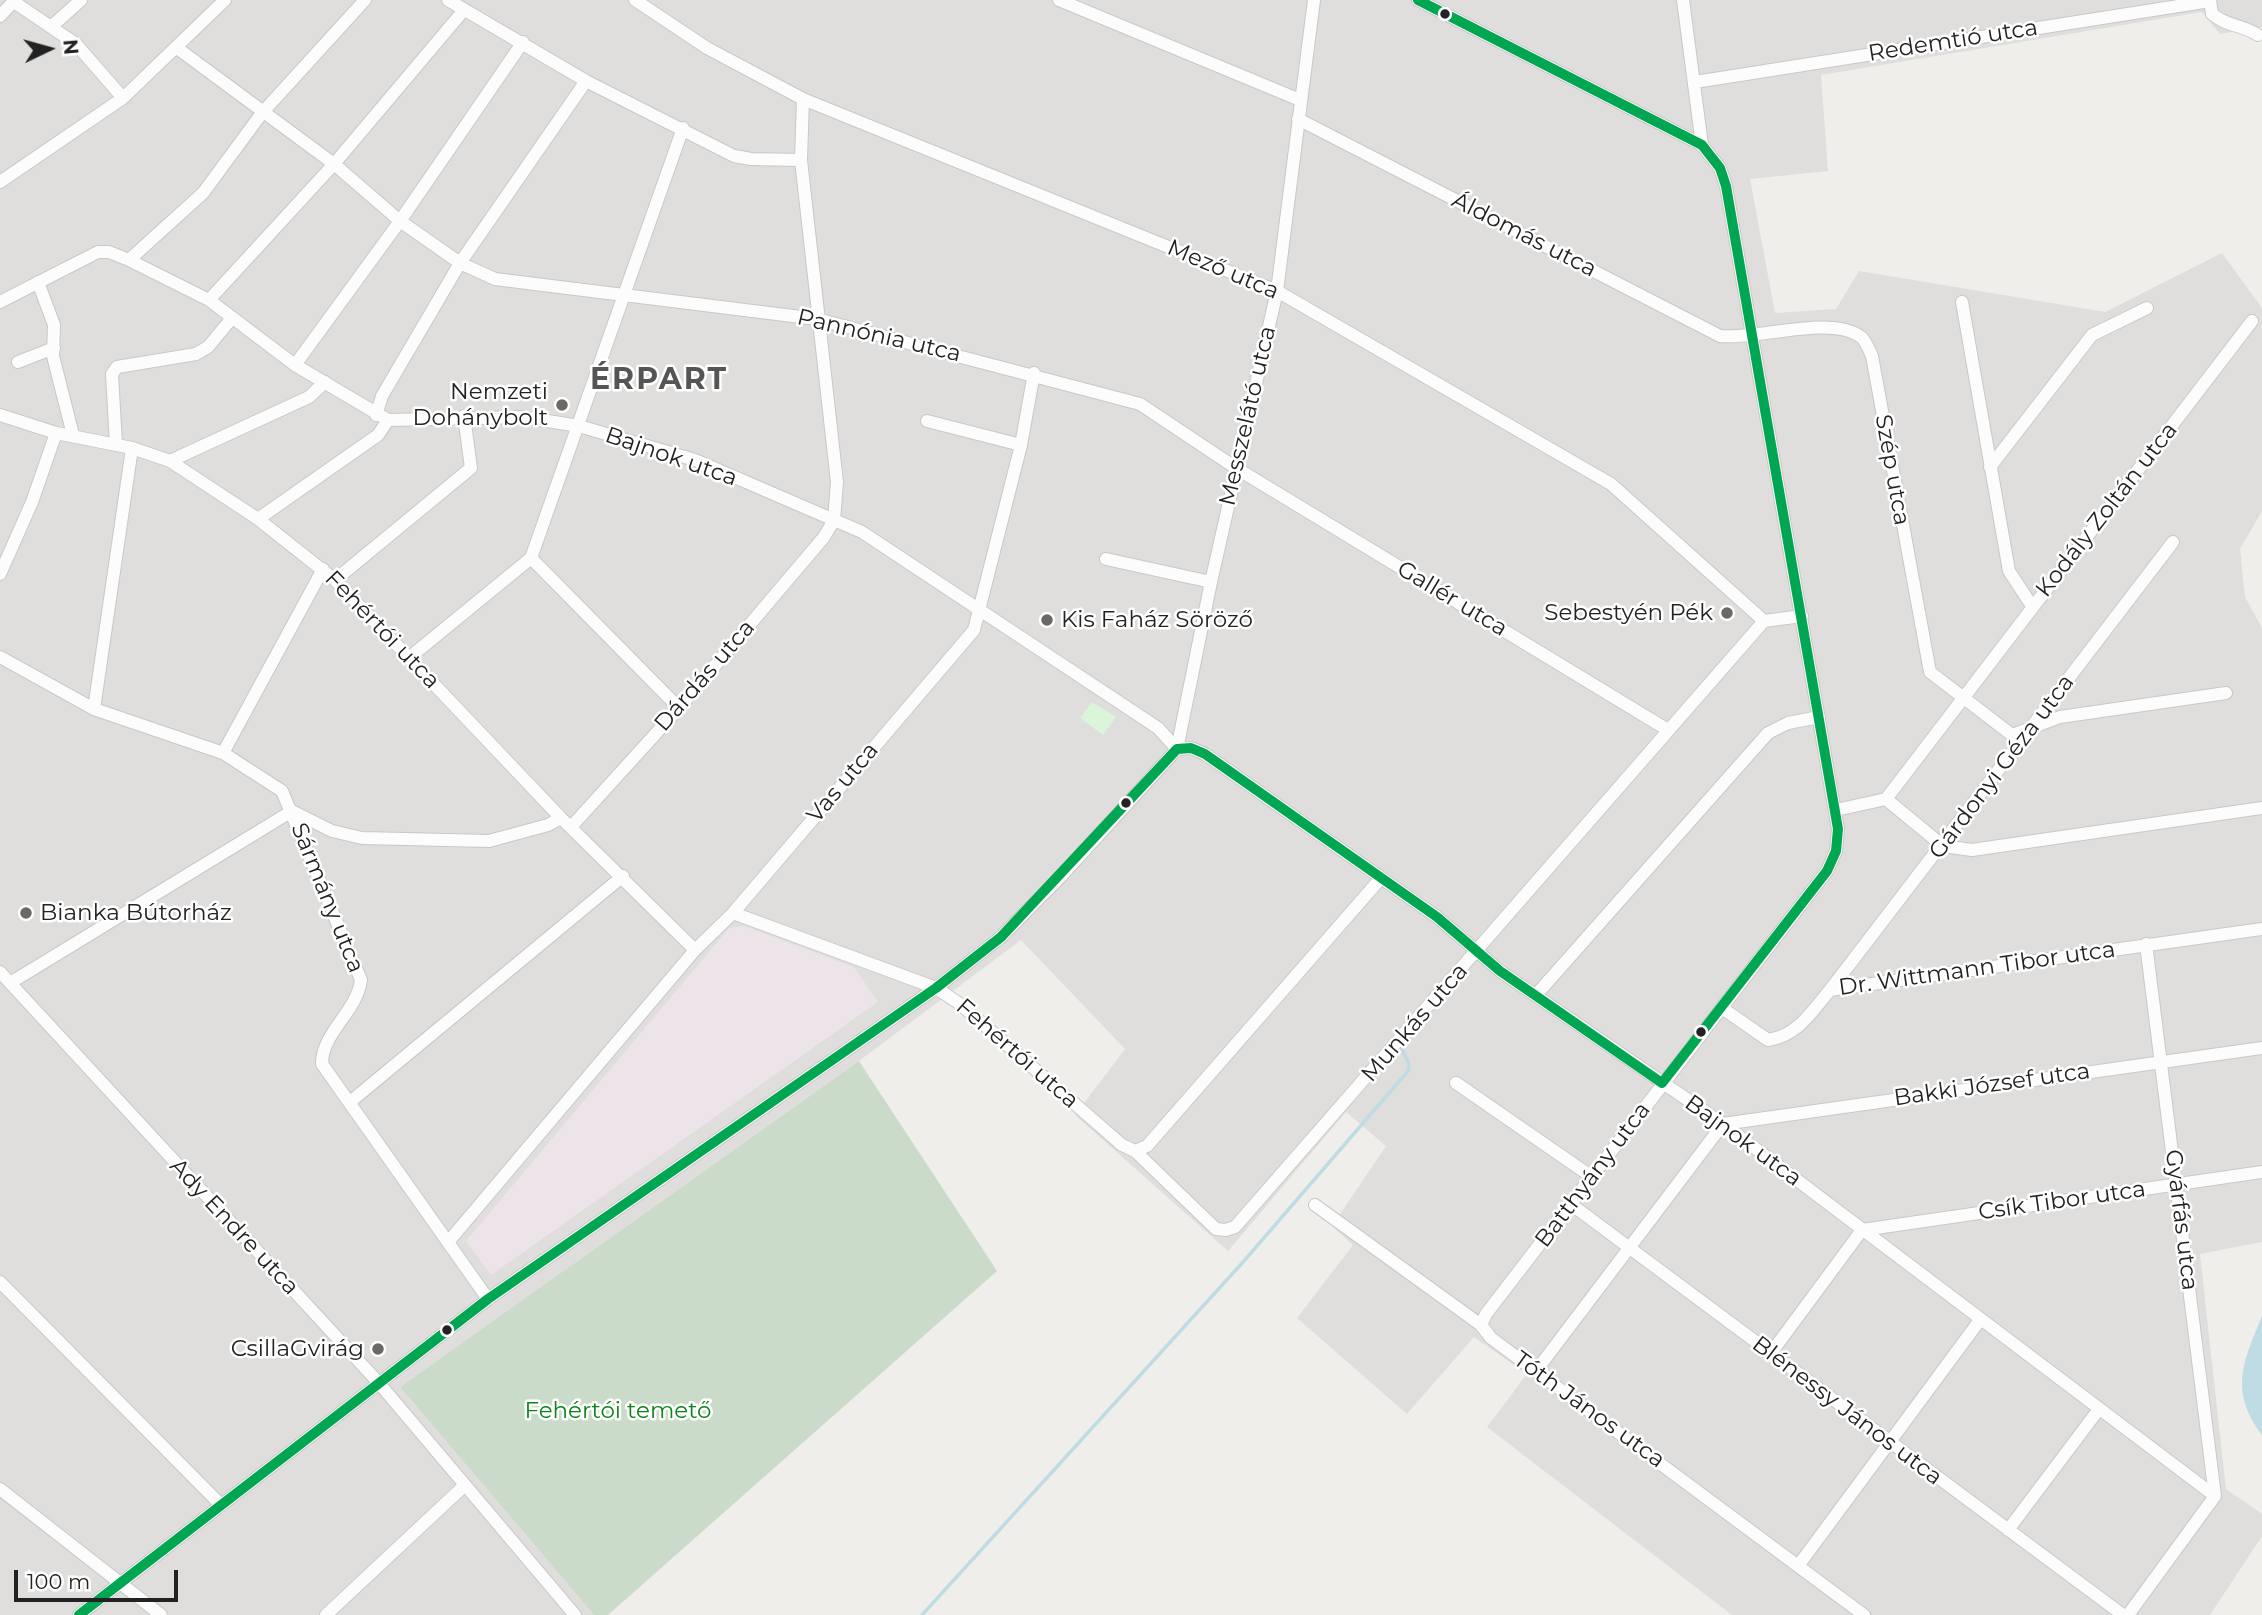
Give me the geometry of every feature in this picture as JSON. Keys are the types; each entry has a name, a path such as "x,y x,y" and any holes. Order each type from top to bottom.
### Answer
{"street":[{"path":"52,26 81,0"},
{"path":"0,182 123,98 225,0"},
{"path":"129,260 203,193 262,113 365,0"},
{"path":"447,0 586,81 734,156 801,160"},
{"path":"1059,0 1300,100"},
{"name":"Messzelátó utca","path":"1177,749 1211,582 1277,291 1314,0"},
{"name":"Batthyány utca","path":"1418,0 1702,145 1720,168 1726,186 1754,336 1836,810 1836,850 1827,871 1662,1083 1572,1205 1486,1314 1481,1325"},
{"path":"1683,0 1702,145"},
{"path":"0,16 14,1 52,26 76,44 123,98"},
{"name":"Mező utca","path":"641,1 707,48 803,99 1277,291 1611,484 1763,621"},
{"path":"2210,1 2212,14 2222,23 2248,29 2258,35"},
{"name":"Redemtió utca","path":"1695,82 2210,1"},
{"path":"209,300 334,164 464,10"},
{"path":"295,365 400,221 523,42"},
{"name":"Pannónia utca","path":"177,48 334,164 400,221 460,263 495,279 520,285 817,318 1034,373 1140,404 1236,468"},
{"path":"258,519 378,435 382,418 382,396 460,263 586,81"},
{"path":"803,99 801,160 837,482 834,520"},
{"name":"Áldomás utca","path":"1298,119 1720,336 1754,336"},
{"path":"410,657 531,558 683,128"},
{"path":"0,302 98,252 109,252 209,300 295,365 382,418"},
{"path":"38,282 54,325 54,348 73,435"},
{"path":"1962,302 2009,571 2032,606"},
{"path":"1990,467 2092,335 2147,308"},
{"path":"116,445 112,374 117,367 196,354 208,347 232,318"},
{"name":"Kodály Zoltán utca","path":"1886,799 2252,321"},
{"name":"Szép utca","path":"1754,336 1817,328 1849,331 1863,338 1872,356 1930,672 1961,699"},
{"path":"18,362 54,348"},
{"name":"Vas utca","path":"449,1242 695,950 733,913 974,630 1021,445 1034,373"},
{"path":"170,461 309,397 325,382"},
{"name":"Fehértói utca","path":"0,415 56,433 132,448 170,461 258,519 323,569 566,822 695,950"},
{"path":"335,580 471,468 464,416"},
{"name":"Bajnok utca","path":"382,418 522,416 579,426 695,460 862,532 1158,728 1177,749 1191,748 1205,754 1437,917 1477,952 1536,995 1723,1124 2216,1496"},
{"path":"927,421 1021,445"},
{"path":"0,575 32,502 56,433"},
{"path":"94,709 132,448"},
{"name":"Gallér utca","path":"1236,468 1668,730"},
{"name":"Dárdás utca","path":"566,822 679,708 824,537 834,520"},
{"name":"Gárdonyi Géza utca","path":"1830,990 1943,846 2173,542"},
{"path":"531,558 679,708"},
{"path":"1106,559 1211,582"},
{"path":"223,753 323,569"},
{"path":"1763,621 1802,616"},
{"name":"Munkás utca","path":"1135,1151 1216,1229 1235,1227 1763,621"},
{"name":"Sármány utca","path":"0,657 94,709 223,753 282,791 361,980 359,995 322,1051 322,1064 488,1299"},
{"path":"1961,699 2012,735 2060,717 2226,693"},
{"path":"1536,995 1768,733 1788,723 1819,717"},
{"path":"79,1615 488,1299 936,988 1001,937 1065,873 1177,749"},
{"path":"1836,810 1886,799 1943,846 1972,850 2262,808"},
{"path":"10,983 292,811 332,831 362,838 489,841 566,822"},
{"path":"350,1102 623,876"},
{"path":"1135,1151 1147,1146 1381,878"},
{"name":"Fehértói utca","path":"733,913 936,988 960,1004 1122,1145 1135,1151"},
{"name":"Dr. Wittmann Tibor utca","path":"1722,1008 1768,1040 1783,1038 1797,1029 1830,990 2262,929"},
{"name":"Gyárfás utca","path":"2146,944 2216,1496"},
{"name":"Ady Endre utca","path":"0,972 378,1382 575,1615"},
{"name":"Bakki József utca","path":"1723,1124 2262,1048"},
{"path":"1456,1083 1592,1177"},
{"path":"1536,1371 1723,1124"},
{"name":"Csík Tibor utca","path":"1862,1230 2262,1172"},
{"name":"Tóth János utca","path":"1315,1205 1481,1325 1491,1338 1864,1615"},
{"name":"Blénessy János utca","path":"1572,1205 1887,1442 2126,1615"},
{"path":"1771,1353 1862,1230"},
{"path":"0,1282 221,1505"},
{"path":"1798,1566 1887,1442 1980,1320"},
{"path":"2008,1530 2099,1409"},
{"path":"326,1615 464,1486"},
{"path":"0,1489 161,1615"},
{"path":"2126,1615 2216,1496"}],"shaded area":[{"path":"0,0 2262,0 2262,27 2220,34 2202,12 1821,75 1828,171 1750,179 1775,313 1836,309 1859,271 2105,312 2222,253 2262,308 2262,511 2240,549 2245,597 2262,628 2262,1242 2200,1254 2226,1489 2262,1514 2262,1536 2210,1615 1732,1615 1487,1427 1527,1374 1474,1337 1407,1414 1297,1318 1353,1245 1332,1226 1386,1146 1346,1112 1228,1251 1075,1115 1125,1049 1021,940 859,1061 400,1387 594,1615 0,1615"},
{"path":"744,926 854,967 878,1002 491,1275 466,1241 729,928"},
{"path":"536,1270 542,1278 397,1383 391,1377 427,1348 418,1335 473,1294 483,1306"}],"green space":[{"path":"1092,702 1116,717 1103,735 1080,718"},
{"name":"Fehértói temető","path":"859,1061 997,1271 608,1615 594,1615 400,1387"}],"water":[{"path":"2262,1316 2262,1435 2245,1404 2242,1376 2249,1348"}],"waterway":[{"path":"922,1615 1244,1261 1408,1071 1409,1064 1400,1045"}],"transit line":[{"path":"1418,0 1702,145 1720,168 1726,186 1838,829 1836,851 1827,871 1662,1083"},
{"path":"1177,749 1191,748 1205,754 1437,917 1500,971 1662,1083"},
{"path":"79,1615 488,1299 936,988 1001,937 1177,749"}],"place":[{"name":"Nemzeti Dohánybolt","path":"562,405"},
{"name":"Sebestyén Pék","path":"1727,613"},
{"name":"Kis Faház Söröző","path":"1047,620"},
{"name":"Bianka Bútorház","path":"26,913"},
{"name":"CsillaGvirág","path":"378,1349"}],"district":[{"name":"ÉRPART","path":"659,380"}]}
